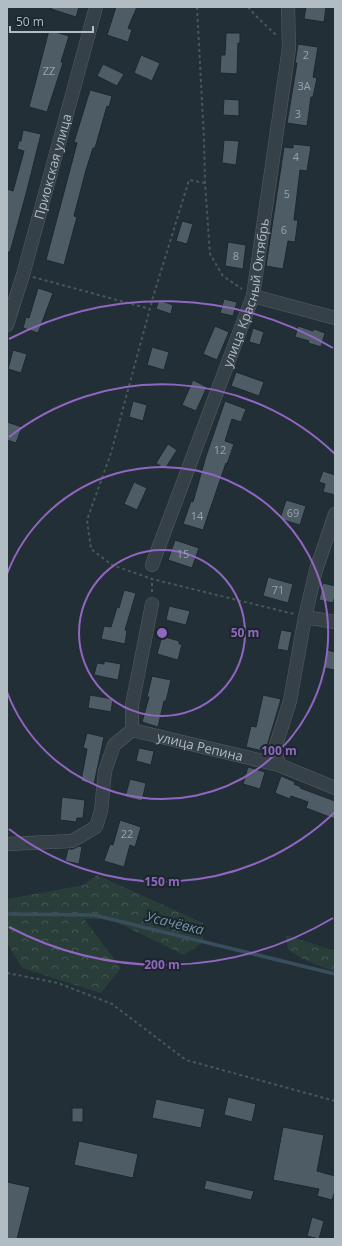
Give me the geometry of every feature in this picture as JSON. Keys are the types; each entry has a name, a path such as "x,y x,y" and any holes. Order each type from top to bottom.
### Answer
{"street":[{"name":"Приокская улица","path":"7,325 23,275 96,7"},
{"name":"улица Красный Октябрь","path":"152,565 253,296 289,48 288,7"},
{"path":"253,296 335,318"},
{"path":"279,765 275,748 290,701 305,617 316,570 335,514"},
{"path":"7,844 72,840 96,827 101,812 105,771 114,745 132,730 132,705 152,604"},
{"path":"305,617 335,622"},
{"name":"улица Репина","path":"132,730 279,765 335,788"}],"path":[{"path":"197,7 205,183 210,254 223,276 253,296"},
{"path":"248,7 289,48"},
{"path":"205,183 189,180 150,309 111,453 87,520 92,549 112,565 152,579 305,617"},
{"path":"23,275 150,309"},
{"path":"152,565 152,604"},
{"path":"7,973 58,983 112,1004 186,1060 335,1101"}],"green space":[{"path":"97,875 203,923 203,942 184,955 110,919 84,919 121,968 101,993 22,968 7,943 7,899 84,885"},
{"path":"286,935 335,951 335,972 303,959 288,950"}],"building":[{"path":"52,7 79,7 76,17 51,9"},
{"path":"116,7 137,7 128,28 132,30 128,42 107,35"},
{"path":"306,7 326,7 324,22 304,19"},
{"path":"49,30 69,36 61,62 63,63 47,112 29,107"},
{"path":"226,33 240,33 240,43 238,43 237,74 220,73 221,55 225,55"},
{"path":"298,44 318,47 313,77 317,78 313,97 311,97 307,126 287,123 297,63 295,63"},
{"path":"141,55 160,63 152,81 134,73"},
{"path":"103,64 124,74 117,86 97,76"},
{"path":"90,90 112,96 109,107 107,106 95,148 93,148 86,170 74,216 77,217 64,265 46,260 77,143 74,142"},
{"path":"224,99 239,100 239,116 223,115"},
{"path":"23,130 41,134 10,252 7,252 7,189 13,191 24,151 17,149 19,141 21,141"},
{"path":"224,140 239,141 236,165 222,163"},
{"path":"293,144 311,146 307,171 300,170 294,220 298,220 295,242 288,241 283,269 266,266 284,147 293,148"},
{"path":"182,221 193,224 187,244 176,241"},
{"path":"228,242 246,245 243,269 225,266"},
{"path":"38,288 53,293 38,333 23,328 26,317 29,318"},
{"path":"224,299 237,302 233,316 220,313"},
{"path":"159,300 173,305 171,314 156,309"},
{"path":"215,326 229,332 217,360 203,354"},
{"path":"298,326 325,333 321,347 308,343 309,341 295,337"},
{"path":"253,328 264,332 260,345 249,342"},
{"path":"152,347 169,352 164,370 147,365"},
{"path":"13,350 27,354 21,373 8,369"},
{"path":"236,372 264,382 259,396 231,386"},
{"path":"193,380 207,387 196,411 182,405"},
{"path":"133,401 147,405 143,421 129,417"},
{"path":"225,401 246,409 241,422 232,419 225,441 234,444 203,530 183,524 191,501 193,502 206,456"},
{"path":"7,422 22,427 16,443 7,440"},
{"path":"168,444 177,450 165,469 156,463"},
{"path":"323,471 335,475 335,495 323,492 325,484 319,482"},
{"path":"134,482 147,488 137,510 124,504"},
{"path":"286,500 306,506 300,525 280,519"},
{"path":"175,540 199,548 192,568 168,560"},
{"path":"268,577 293,584 288,603 263,596"},
{"path":"323,583 335,586 333,603 319,600"},
{"path":"124,590 136,593 125,630 127,631 125,644 101,639 104,626 111,627 117,607 119,608"},
{"path":"169,606 190,611 186,625 166,620"},
{"path":"281,630 292,632 288,651 277,649"},
{"path":"162,636 179,641 179,644 182,644 178,660 157,654"},
{"path":"327,650 335,652 335,670 324,668"},
{"path":"104,661 121,664 118,680 94,675 97,663 104,664"},
{"path":"152,676 171,680 158,727 142,722 149,697 147,697"},
{"path":"90,695 113,699 111,712 88,708"},
{"path":"263,695 281,699 267,746 267,752 246,747 251,726 256,727"},
{"path":"87,733 104,737 94,784 81,781 87,749 83,748"},
{"path":"139,748 154,751 151,765 136,761"},
{"path":"248,767 265,772 260,789 243,784"},
{"path":"281,776 295,782 294,784 301,787 300,788 335,801 335,819 306,808 308,802 291,796 290,799 275,793"},
{"path":"130,779 146,783 142,801 125,797"},
{"path":"62,797 85,800 83,818 77,818 76,822 60,820"},
{"path":"120,820 141,827 135,847 130,845 124,867 104,861 110,844 113,845"},
{"path":"79,846 82,847 79,864 65,861 68,849 73,849"},
{"path":"228,1097 256,1104 252,1122 224,1115"},
{"path":"156,1099 205,1109 201,1128 152,1118"},
{"path":"72,1108 83,1108 83,1122 72,1122"},
{"path":"283,1127 324,1135 317,1171 335,1176 335,1191 332,1200 317,1196 319,1189 273,1180"},
{"path":"79,1141 138,1154 133,1178 74,1165"},
{"path":"206,1180 254,1191 251,1200 204,1189"},
{"path":"7,1182 30,1187 17,1239 7,1239"},
{"path":"312,1217 324,1221 319,1239 307,1236"}],"waterway":[{"name":"Усачёвка","path":"7,914 94,915 335,974"}]}
